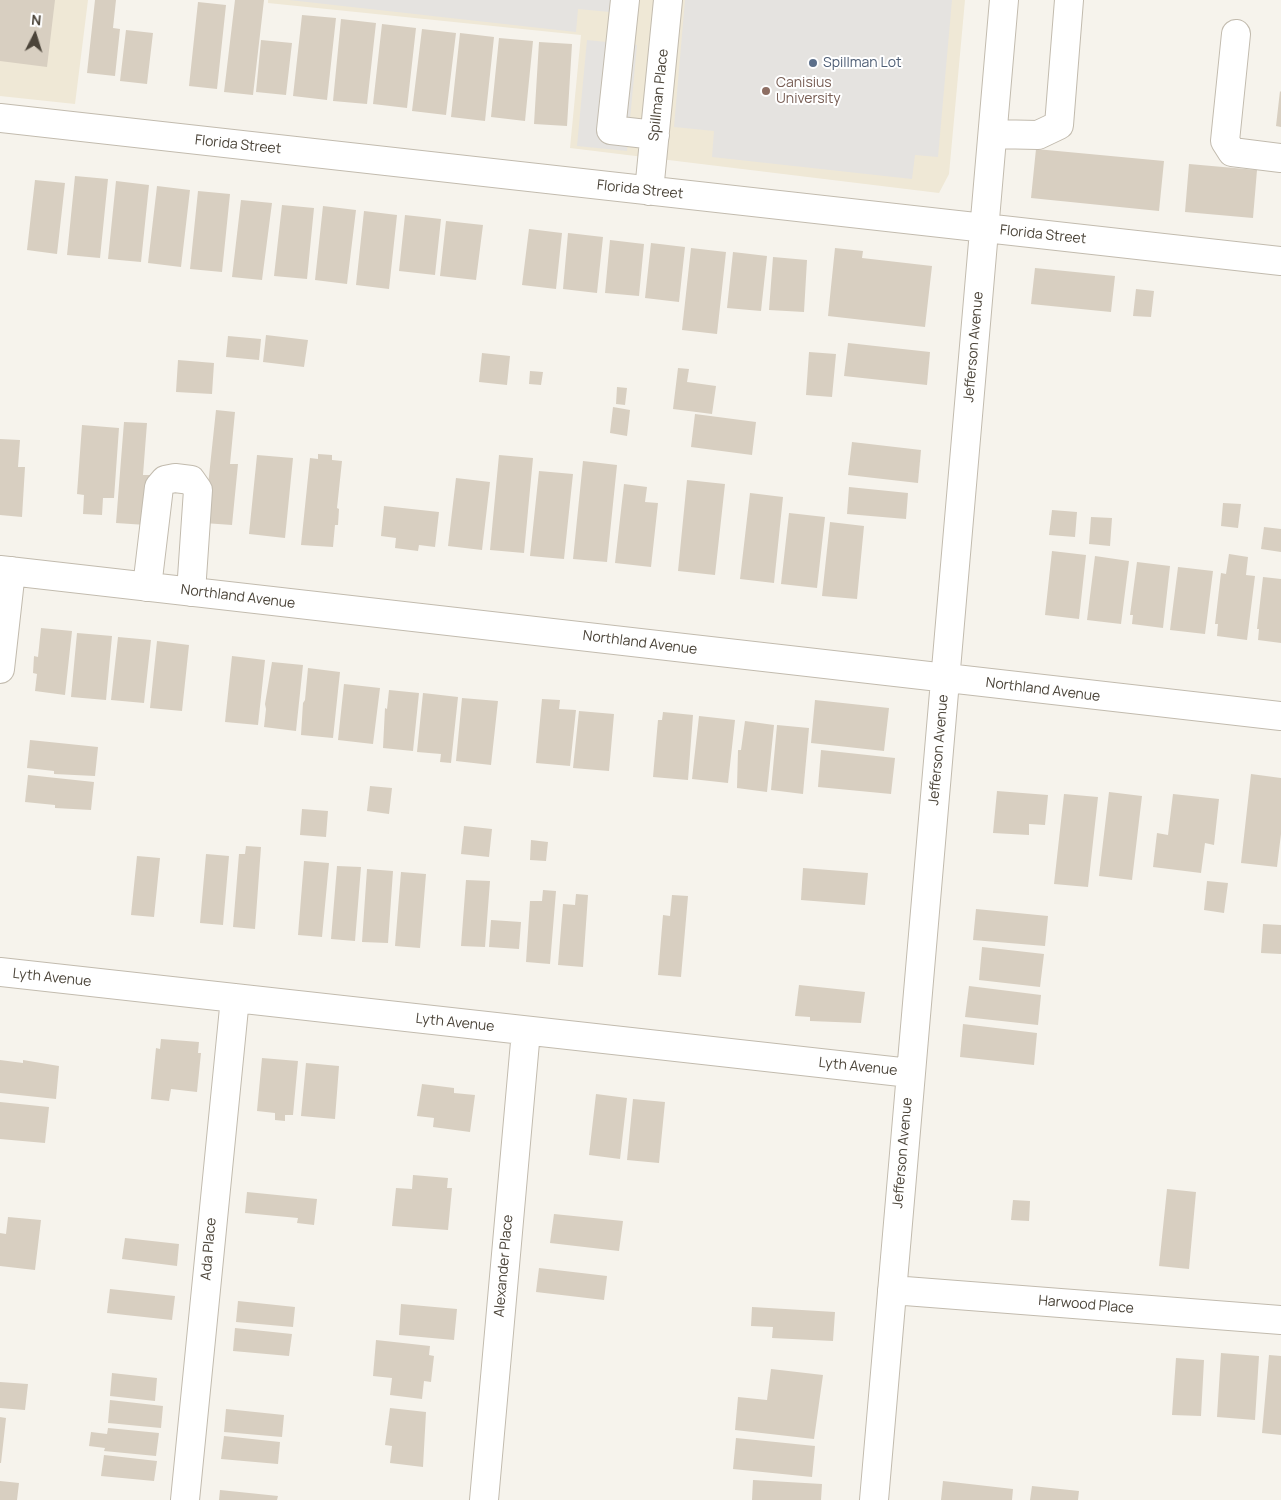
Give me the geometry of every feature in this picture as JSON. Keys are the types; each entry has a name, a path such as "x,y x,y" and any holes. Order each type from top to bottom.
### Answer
{"street":[{"path":"656,135 611,130 625,0 668,3"},
{"name":"Jefferson Avenue","path":"874,1500 1004,0"},
{"path":"993,134 1038,135 1059,125 1070,0"},
{"name":"Spillman Place","path":"649,191 668,3"},
{"path":"1236,34 1225,141 1232,152 1281,158"},
{"name":"Florida Street","path":"0,118 1281,261"},
{"path":"147,587 159,487 165,480 175,478 191,480 198,490 191,592"},
{"path":"0,669 5,571"},
{"name":"Northland Avenue","path":"5,571 1281,716"},
{"name":"Lyth Avenue","path":"0,972 910,1073"},
{"name":"Ada Place","path":"185,1500 234,998"},
{"name":"Alexander Place","path":"484,1500 526,1031"},
{"name":"Harwood Place","path":"892,1290 1281,1320"}],"shaded area":[{"path":"0,0 88,0 75,104 0,96"},
{"name":"Spillman Lot","path":"268,0 965,0 949,174 939,193 570,148 581,35 268,3"},
{"path":"289,0 618,0 610,12 578,9 576,32"},
{"name":"Spillman Lot","path":"685,0 952,0 938,157 915,155 912,179 712,157 714,131 674,127"},
{"path":"587,40 637,45 627,151 577,146"}],"building":[{"path":"0,0 55,0 47,67 0,61"},
{"path":"95,0 116,0 113,28 120,29 115,76 87,73"},
{"path":"235,0 264,0 253,95 224,92"},
{"path":"198,2 226,5 217,89 189,86"},
{"path":"302,15 336,18 327,100 293,96"},
{"path":"341,19 376,23 367,104 333,101"},
{"path":"382,24 416,28 407,108 373,104"},
{"path":"422,29 456,33 446,115 412,111"},
{"path":"126,30 153,33 147,84 120,81"},
{"path":"460,33 494,37 485,121 451,117"},
{"path":"499,38 533,41 525,121 491,117"},
{"path":"261,40 292,43 286,95 256,92"},
{"path":"539,42 572,44 567,126 534,124"},
{"path":"1281,92 1281,127 1276,126"},
{"path":"1036,149 1164,161 1159,211 1031,198"},
{"path":"1189,164 1257,170 1253,218 1185,212"},
{"path":"75,176 108,179 100,258 67,255"},
{"path":"35,180 65,183 57,254 27,250"},
{"path":"116,181 149,185 141,262 108,259"},
{"path":"157,186 190,190 181,267 148,263"},
{"path":"198,191 230,194 222,272 190,269"},
{"path":"241,200 272,203 262,280 232,277"},
{"path":"282,205 314,208 307,279 274,276"},
{"path":"323,206 356,210 347,284 315,280"},
{"path":"364,211 397,215 389,289 356,285"},
{"path":"405,215 441,219 435,275 399,271"},
{"path":"446,221 483,225 476,280 440,276"},
{"path":"529,229 562,233 556,289 522,285"},
{"path":"568,233 603,237 597,293 563,289"},
{"path":"610,240 644,244 639,296 605,293"},
{"path":"651,243 685,247 679,302 645,298"},
{"path":"691,248 726,252 717,334 682,330"},
{"path":"835,248 863,251 862,258 932,266 925,327 828,316"},
{"path":"733,252 767,256 761,311 727,308"},
{"path":"773,257 807,260 804,312 769,310"},
{"path":"1035,268 1115,276 1111,312 1031,304"},
{"path":"1136,289 1154,291 1151,317 1133,316"},
{"path":"266,335 308,340 304,367 263,362"},
{"path":"228,336 261,339 259,360 226,357"},
{"path":"848,343 930,352 927,385 844,376"},
{"path":"809,352 836,354 832,397 806,395"},
{"path":"482,353 510,356 507,385 479,382"},
{"path":"178,360 214,363 212,394 176,392"},
{"path":"678,368 689,369 687,382 716,386 712,414 673,409"},
{"path":"530,371 543,372 541,385 529,384"},
{"path":"617,387 627,388 625,405 616,404"},
{"path":"613,407 630,410 627,436 610,433"},
{"path":"216,410 235,412 230,464 238,464 232,525 204,523"},
{"path":"695,414 756,422 752,455 691,447"},
{"path":"124,422 147,423 143,475 150,475 146,525 116,523"},
{"path":"82,425 119,428 114,498 103,498 102,515 83,514 84,495 77,494"},
{"path":"0,439 20,440 18,467 25,467 22,517 0,515"},
{"path":"852,442 921,450 918,483 848,475"},
{"path":"318,454 332,455 332,460 342,461 337,508 339,509 338,525 335,525 333,547 301,545 310,458 318,459"},
{"path":"257,455 293,458 285,538 249,534"},
{"path":"499,455 533,458 524,553 490,550"},
{"path":"583,461 617,465 607,562 573,559"},
{"path":"539,471 573,474 564,559 530,556"},
{"path":"456,478 490,482 482,550 448,546"},
{"path":"687,480 725,484 715,575 678,571"},
{"path":"624,484 647,487 645,502 658,503 651,567 615,563"},
{"path":"849,487 908,493 906,519 847,514"},
{"path":"750,493 783,497 774,583 740,579"},
{"path":"1223,503 1241,504 1238,528 1221,526"},
{"path":"384,506 439,512 435,547 419,545 418,551 395,548 396,538 381,536"},
{"path":"1052,510 1077,512 1075,537 1049,535"},
{"path":"789,513 825,517 817,588 781,584"},
{"path":"1091,517 1112,518 1110,546 1089,544"},
{"path":"830,522 864,526 857,599 822,596"},
{"path":"1264,527 1281,529 1281,552 1261,549"},
{"path":"1052,551 1086,555 1079,619 1045,615"},
{"path":"1229,554 1248,557 1246,575 1255,576 1247,640 1217,636 1218,624 1215,624 1221,573 1226,574"},
{"path":"1095,556 1129,561 1121,624 1087,620"},
{"path":"1137,562 1170,566 1163,628 1132,624 1133,615 1130,615"},
{"path":"1178,567 1213,571 1205,634 1170,630"},
{"path":"1263,577 1281,579 1281,643 1258,640 1259,629 1257,629"},
{"path":"41,628 72,631 65,695 35,691 37,674 33,673 34,656 38,657"},
{"path":"77,633 112,636 106,700 71,697"},
{"path":"118,637 151,640 144,703 111,700"},
{"path":"157,641 189,645 182,711 150,708"},
{"path":"232,656 265,660 258,725 225,722"},
{"path":"272,662 303,665 296,731 264,727 265,704"},
{"path":"308,668 340,672 333,738 301,735"},
{"path":"344,684 380,688 373,744 338,740"},
{"path":"389,690 419,693 413,751 383,748 385,708 387,709"},
{"path":"423,693 458,697 451,763 440,762 441,754 417,752"},
{"path":"462,698 498,701 491,765 456,761"},
{"path":"542,699 560,700 559,709 576,710 570,766 536,763"},
{"path":"815,700 889,708 884,751 811,743"},
{"path":"579,711 614,714 609,771 573,768"},
{"path":"663,712 693,715 688,780 653,777 658,720 662,720"},
{"path":"699,716 735,720 728,783 692,779"},
{"path":"745,721 774,725 767,792 737,788 738,750 741,750"},
{"path":"777,725 809,728 803,794 771,790"},
{"path":"30,740 98,747 95,776 54,774 54,771 27,768"},
{"path":"821,750 895,758 891,794 818,787"},
{"path":"1251,774 1281,778 1281,834 1277,867 1241,863"},
{"path":"28,775 94,782 91,810 55,808 55,805 25,802"},
{"path":"370,786 392,788 389,814 367,811"},
{"path":"997,791 1048,795 1045,825 1029,824 1029,835 993,833"},
{"path":"1109,792 1142,796 1132,880 1099,876"},
{"path":"1064,794 1098,797 1088,887 1054,884"},
{"path":"1173,794 1219,799 1214,845 1205,843 1201,873 1153,867 1157,833 1168,835"},
{"path":"302,809 328,811 326,837 300,835"},
{"path":"464,826 492,829 489,857 461,854"},
{"path":"531,840 548,842 546,861 530,860"},
{"path":"246,846 261,847 255,929 233,927 239,854 245,854"},
{"path":"206,854 229,856 223,925 200,923"},
{"path":"137,856 160,858 154,917 131,915"},
{"path":"304,861 329,863 322,937 298,935"},
{"path":"337,866 361,867 355,941 331,939"},
{"path":"803,868 868,873 865,905 801,900"},
{"path":"367,869 393,871 388,943 362,942"},
{"path":"401,872 426,874 420,948 395,946"},
{"path":"466,880 490,881 485,947 461,946"},
{"path":"1207,881 1228,883 1224,913 1204,910"},
{"path":"543,890 556,891 550,964 526,962 530,901 542,901"},
{"path":"576,894 588,895 583,967 558,965 563,904 575,905"},
{"path":"672,895 688,896 681,977 658,975 663,915 670,916"},
{"path":"976,909 1048,916 1045,946 973,940"},
{"path":"491,920 521,922 519,949 489,947"},
{"path":"1263,924 1281,925 1281,954 1261,953"},
{"path":"982,947 1044,954 1040,987 979,980"},
{"path":"799,985 865,992 861,1023 810,1021 810,1017 795,1016"},
{"path":"969,986 1041,995 1038,1025 965,1017"},
{"path":"963,1024 1037,1033 1034,1065 960,1057"},
{"path":"161,1039 199,1042 198,1053 201,1053 197,1092 171,1089 169,1101 151,1099 156,1048 160,1049"},
{"path":"262,1058 298,1061 293,1115 285,1115 285,1121 275,1120 275,1113 257,1111"},
{"path":"0,1060 23,1063 23,1060 59,1066 56,1099 0,1093"},
{"path":"306,1063 339,1066 335,1119 301,1116"},
{"path":"422,1084 454,1088 454,1093 475,1095 470,1132 433,1127 434,1118 417,1116"},
{"path":"596,1094 627,1098 620,1159 589,1155"},
{"path":"633,1099 665,1102 659,1163 627,1160"},
{"path":"0,1102 49,1107 45,1143 0,1139"},
{"path":"413,1175 448,1178 447,1188 452,1188 448,1230 392,1226 396,1188 412,1189"},
{"path":"1167,1189 1196,1192 1189,1269 1159,1266"},
{"path":"247,1192 317,1199 314,1225 297,1223 298,1218 245,1213"},
{"path":"1013,1200 1030,1201 1029,1221 1011,1220"},
{"path":"554,1214 623,1221 619,1251 550,1243"},
{"path":"8,1217 41,1220 35,1270 0,1266 0,1233 6,1234"},
{"path":"125,1238 179,1244 177,1266 122,1259"},
{"path":"539,1268 607,1276 604,1300 536,1292"},
{"path":"110,1289 175,1296 172,1320 107,1313"},
{"path":"238,1301 295,1307 293,1327 236,1322"},
{"path":"401,1304 457,1309 454,1340 399,1335"},
{"path":"752,1307 835,1312 833,1341 772,1338 773,1327 751,1326"},
{"path":"235,1328 292,1334 289,1356 233,1351"},
{"path":"376,1340 430,1346 429,1355 434,1356 431,1382 424,1381 422,1399 390,1395 392,1378 373,1376"},
{"path":"1221,1353 1259,1356 1255,1420 1217,1417"},
{"path":"1269,1355 1281,1356 1281,1435 1262,1433"},
{"path":"1176,1358 1204,1360 1201,1416 1172,1415"},
{"path":"771,1369 823,1375 814,1439 735,1430 738,1397 767,1400"},
{"path":"112,1373 157,1378 155,1401 110,1396"},
{"path":"0,1382 28,1384 25,1410 0,1408"},
{"path":"110,1400 163,1406 161,1428 108,1423"},
{"path":"390,1408 426,1412 423,1467 390,1463 392,1446 385,1445"},
{"path":"226,1409 284,1415 282,1437 224,1432"},
{"path":"0,1417 6,1418 1,1463 0,1463"},
{"path":"108,1428 159,1433 156,1456 104,1451 105,1448 89,1446 91,1432 107,1434"},
{"path":"224,1436 280,1442 278,1464 221,1459"},
{"path":"736,1438 815,1446 812,1477 733,1469"},
{"path":"104,1455 157,1461 154,1481 101,1476"},
{"path":"753,1480 822,1484 821,1500 752,1500"},
{"path":"0,1481 19,1483 17,1500 0,1500"},
{"path":"943,1481 1013,1489 1012,1500 941,1500"},
{"path":"1032,1486 1079,1491 1078,1500 1030,1500"},
{"path":"220,1490 278,1496 277,1500 219,1500"}],"place":[{"name":"Spillman Lot","path":"813,63"},
{"name":"Canisius University","path":"766,91"}]}
